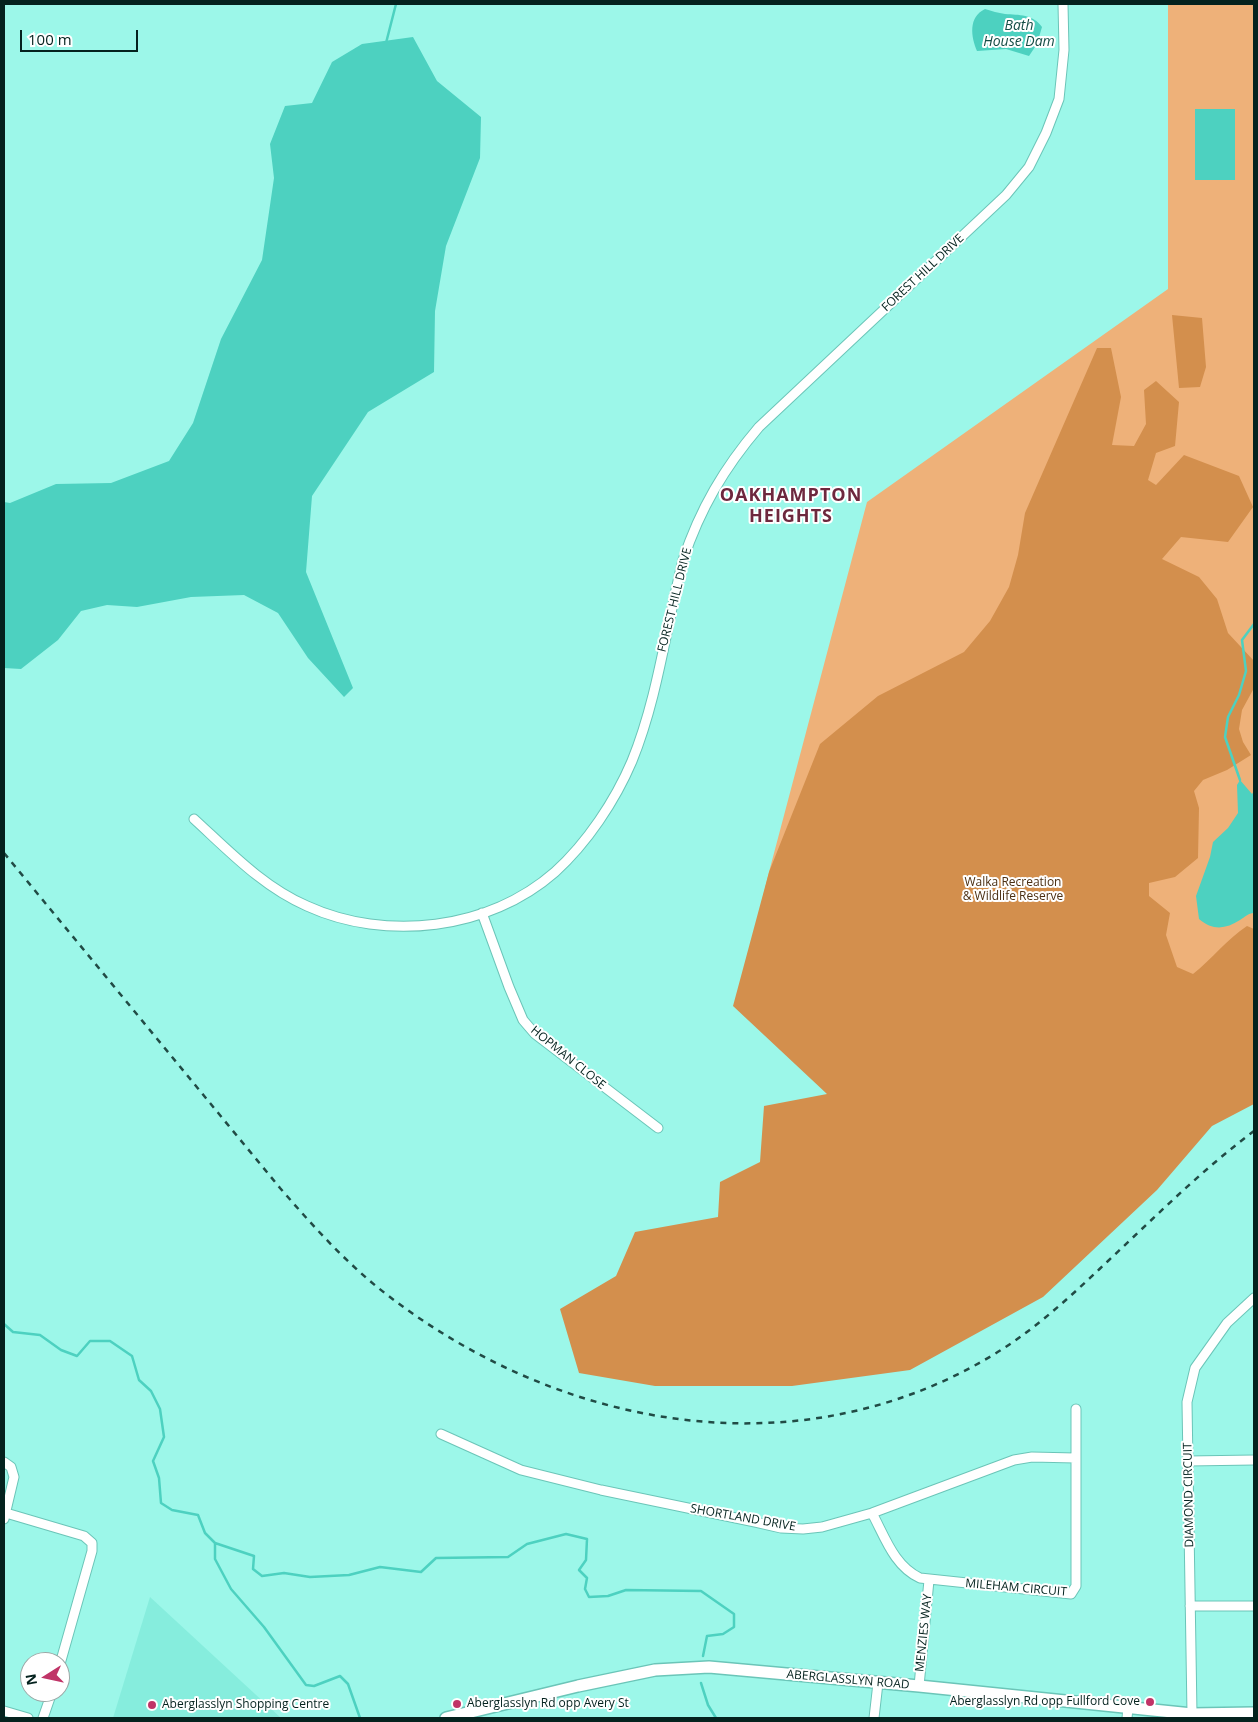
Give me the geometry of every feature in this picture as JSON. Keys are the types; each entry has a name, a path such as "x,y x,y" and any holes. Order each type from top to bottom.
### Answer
{"main road":[{"name":"ABERGLASSLYN ROAD","path":"446,1718 578,1686 655,1670 709,1667 919,1686 1127,1713 1254,1714"}],"street":[{"name":"FOREST HILL DRIVE","path":"194,819 246,867 279,891 306,906 335,917 372,925 397,927 450,922 482,913 524,894 554,872 577,849 606,811 631,762 650,709 677,587 691,538 712,492 737,454 759,427 1006,195 1029,167 1046,133 1059,99 1064,50 1064,4"},
{"name":"HOPMAN CLOSE","path":"482,913 523,1020 535,1034 658,1128"},
{"name":"DIAMOND CIRCUIT","path":"1192,1714 1187,1402 1195,1368 1227,1322 1254,1298"},
{"name":"MILEHAM CIRCUIT","path":"872,1513 899,1563 913,1575 929,1580 1071,1594 1076,1586 1076,1409"},
{"name":"SHORTLAND DRIVE","path":"441,1434 521,1470 601,1490 781,1528 803,1529 822,1527 872,1513 1014,1460 1032,1457 1075,1458"},
{"path":"1188,1461 1254,1460"},
{"path":"4,1462 10,1467 14,1476 5,1516 84,1536 92,1543 92,1551 63,1652"},
{"name":"MENZIES WAY","path":"919,1686 929,1580"},
{"path":"1190,1606 1254,1606"},
{"path":"874,1718 878,1683"},
{"path":"43,1718 49,1702"},
{"path":"4,1711 28,1718"}],"shaded area":[{"name":"Aberglasslyn Shopping Centre","path":"150,1597 281,1718 113,1718"}],"green space":[{"name":"Walka Recreation & Wildlife Reserve","path":"1168,4 1254,4 1254,1092 741,985 867,502 1168,289"},
{"path":"1172,315 1202,318 1206,367 1200,387 1179,388"},
{"name":"Walka Recreation & Wildlife Reserve","path":"1097,348 1111,348 1121,397 1112,445 1134,446 1146,424 1144,390 1156,381 1179,402 1175,446 1156,453 1148,480 1156,485 1184,455 1239,476 1253,507 1228,542 1181,537 1162,559 1199,577 1217,599 1228,633 1254,661 1254,688 1242,710 1239,729 1243,742 1251,755 1227,770 1203,780 1194,791 1199,808 1198,858 1175,877 1149,883 1149,896 1170,913 1166,935 1177,967 1193,974 1240,931 1247,926 1254,929 1254,1104 1212,1126 1157,1190 1043,1297 910,1370 792,1386 655,1386 579,1373 560,1309 616,1276 635,1232 718,1217 720,1182 760,1162 764,1106 827,1094 733,1006 769,872 820,744 878,696 964,652 990,621 1009,587 1018,555 1025,513"}],"water":[{"name":"Bath House Dam","path":"985,9 1002,14 1030,17 1042,27 1037,44 1029,56 1006,49 977,51 972,34 973,22"},
{"path":"413,37 437,81 481,117 480,158 446,246 435,311 434,372 368,412 312,496 306,572 353,688 344,697 308,658 278,613 244,595 191,597 137,607 107,605 81,611 58,640 21,669 4,668 4,502 10,503 56,484 111,483 169,461 193,423 221,339 262,260 274,178 270,144 285,106 312,103 332,62 362,44"},
{"path":"1195,109 1235,109 1235,180 1195,180"},
{"path":"1240,780 1252,794 1254,791 1254,913 1248,914 1225,927 1214,927 1199,919 1196,896 1210,857 1213,842 1228,828 1238,813 1237,785"}],"waterway":[{"path":"386,43 396,4"},
{"path":"1240,780 1225,737 1228,717 1239,695 1246,671 1242,640 1254,624"},
{"path":"4,1324 13,1332 40,1335 61,1350 77,1356 90,1341 110,1341 132,1356 139,1380 151,1391 160,1409 164,1437 153,1461 159,1478 161,1503 172,1510 198,1515 205,1533 215,1543 254,1556 253,1569 262,1576 284,1573 310,1577 349,1575 380,1567 421,1572 436,1558 508,1557 527,1544 566,1534 587,1539 586,1560 579,1570 587,1578 585,1589 589,1597 608,1596 626,1590 701,1591 734,1614 734,1627 723,1634 707,1636 703,1656"},
{"path":"215,1543 215,1559 231,1589 264,1627 306,1685 314,1686 340,1676 348,1684 360,1718"},
{"path":"701,1683 708,1705 716,1718"}],"railway":[{"path":"4,853 280,1188 317,1230 357,1270 386,1294 454,1340 527,1377 603,1404 681,1419 761,1423 840,1414 918,1392 993,1355 1039,1323 1198,1177 1254,1131"}],"place":[{"name":"Aberglasslyn Rd opp Fullford Cove","path":"1150,1702"},
{"name":"Aberglasslyn Rd opp Avery St","path":"457,1704"},
{"name":"Aberglasslyn Shopping Centre","path":"152,1705"}],"district":[{"name":"OAKHAMPTON HEIGHTS","path":"791,506"}]}
